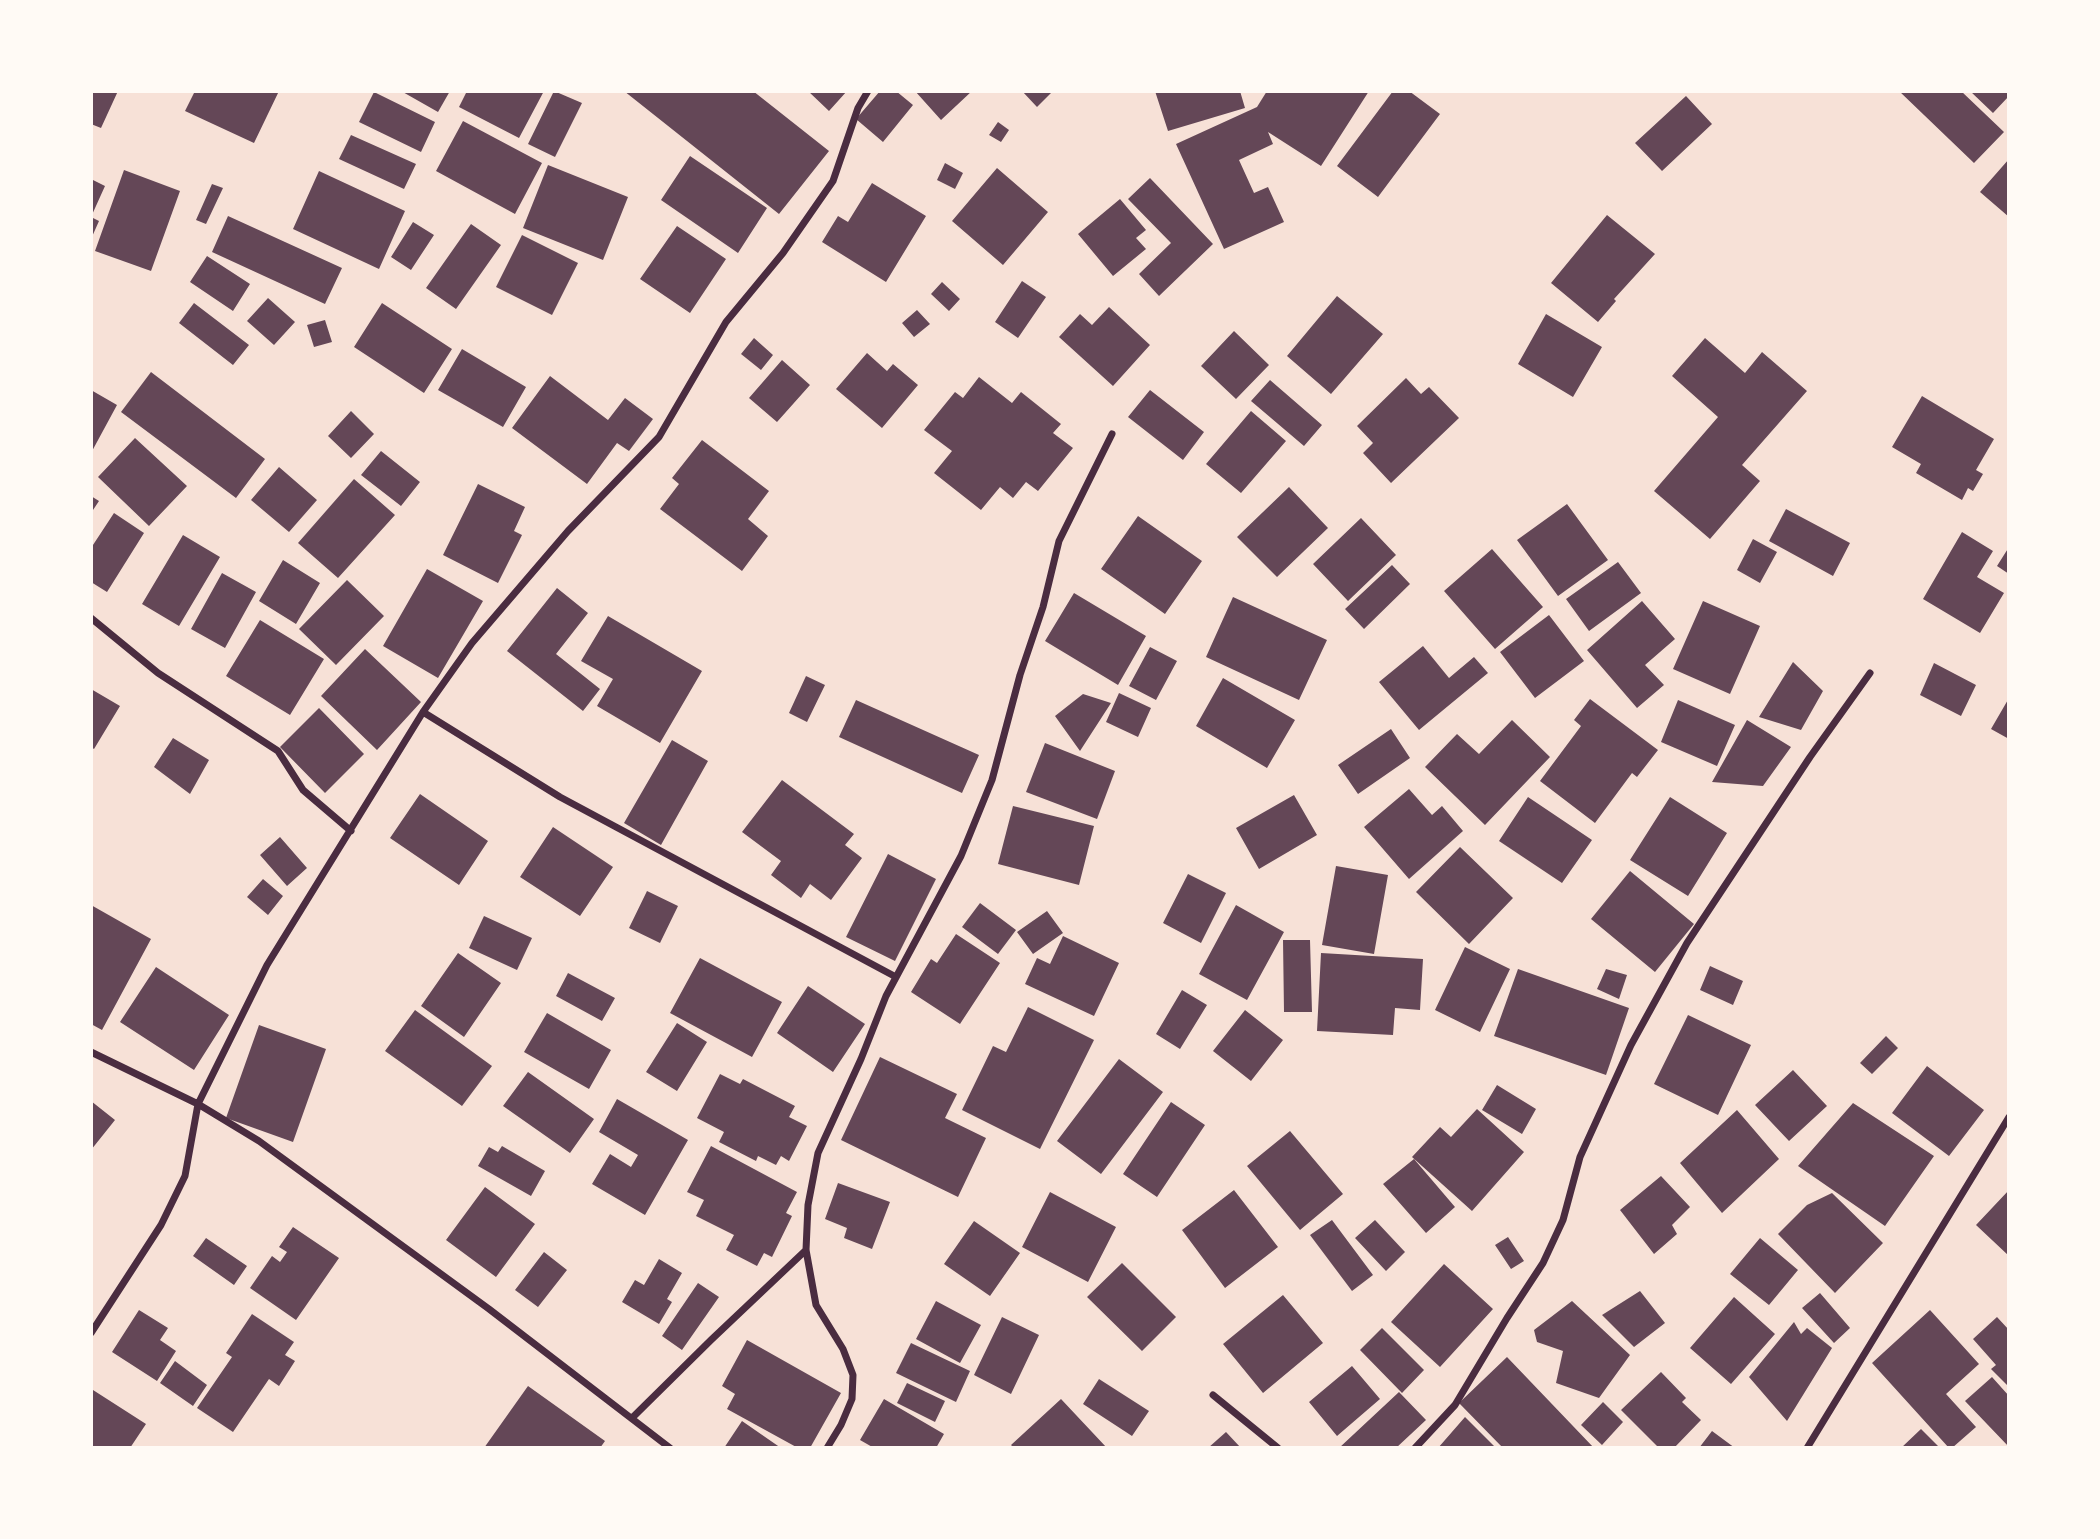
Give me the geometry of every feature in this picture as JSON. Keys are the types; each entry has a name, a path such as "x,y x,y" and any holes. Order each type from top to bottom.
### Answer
{"street":[{"path":"91,1333 161,1225 185,1176 198,1104 267,965 424,712 472,642 568,531 659,437 726,322 783,253 833,181 858,108 868,91"},
{"path":"827,1448 852,1399 853,1375 843,1349 816,1305 806,1250 808,1205 818,1153 896,977 961,856 992,780 1020,675 1043,607 1059,541 1112,434"},
{"path":"91,618 158,673 278,751 303,790 351,831"},
{"path":"1415,1448 1455,1405 1543,1263 1563,1220 1586,1145 1632,1045 1687,943 1810,757 1870,673"},
{"path":"424,712 560,797 896,977"},
{"path":"91,1052 198,1104 260,1141 489,1309 670,1448"},
{"path":"1807,1448 2009,1116"},
{"path":"632,1418 806,1250"},
{"path":"1213,1395 1278,1448"}],"building":[{"path":"91,91 118,91 101,128 91,124"},
{"path":"195,91 279,91 254,143 185,111"},
{"path":"401,91 450,91 438,112"},
{"path":"467,91 544,91 519,138 459,107"},
{"path":"554,91 582,103 555,157 528,144"},
{"path":"624,91 753,91 829,151 779,214"},
{"path":"808,91 847,91 829,111"},
{"path":"880,91 896,91 913,105 883,142 856,119"},
{"path":"915,91 972,91 941,120"},
{"path":"1022,91 1053,91 1037,107"},
{"path":"1155,91 1240,91 1245,108 1168,131"},
{"path":"1267,91 1369,91 1321,166 1268,132 1273,144 1239,160 1254,193 1268,187 1284,222 1224,249 1176,144 1257,107"},
{"path":"1393,91 1409,91 1440,114 1378,197 1337,166"},
{"path":"1899,91 1961,91 2004,132 1974,163"},
{"path":"1970,91 2009,91 2009,96 1993,113"},
{"path":"374,92 435,122 421,152 359,122"},
{"path":"1686,96 1712,124 1662,171 1635,143"},
{"path":"463,121 542,163 515,214 436,171"},
{"path":"998,122 1009,130 1001,142 989,135"},
{"path":"351,135 416,164 404,189 339,159"},
{"path":"690,156 767,208 738,253 661,200"},
{"path":"2009,159 2009,217 1980,192"},
{"path":"945,163 963,173 955,189 937,180"},
{"path":"548,165 628,197 603,260 523,228"},
{"path":"997,168 1048,212 1003,265 952,221"},
{"path":"124,170 180,191 151,271 95,251"},
{"path":"319,171 405,211 379,269 293,229"},
{"path":"1150,178 1213,244 1159,296 1139,274 1171,243 1128,199"},
{"path":"91,179 105,186 91,217"},
{"path":"872,183 926,216 886,282 822,242 838,216 848,222"},
{"path":"212,184 223,188 206,224 196,220"},
{"path":"1120,199 1146,230 1136,238 1146,249 1113,276 1078,234"},
{"path":"1607,215 1655,254 1614,299 1616,301 1598,322 1551,283"},
{"path":"228,216 342,268 325,304 212,252"},
{"path":"91,217 99,221 91,239"},
{"path":"413,222 434,235 411,270 391,257"},
{"path":"471,224 501,245 456,309 426,288"},
{"path":"677,226 726,259 690,313 640,279"},
{"path":"522,235 578,263 552,315 496,287"},
{"path":"207,256 250,284 233,311 190,282"},
{"path":"1022,281 1046,297 1018,338 995,322"},
{"path":"942,282 960,299 949,311 931,294"},
{"path":"1337,296 1383,334 1331,394 1287,356"},
{"path":"268,298 295,322 274,345 247,321"},
{"path":"194,303 249,345 233,365 179,323"},
{"path":"382,303 452,349 424,393 354,347"},
{"path":"1109,307 1150,345 1113,386 1059,337 1080,314 1092,325"},
{"path":"917,310 930,324 914,337 902,323"},
{"path":"1546,314 1602,347 1573,397 1518,364"},
{"path":"325,320 332,342 314,347 307,325"},
{"path":"1234,331 1269,365 1236,399 1201,366"},
{"path":"754,338 773,355 761,370 741,354"},
{"path":"1705,338 1745,373 1762,352 1807,391 1742,465 1760,481 1710,539 1654,491 1718,417 1672,376"},
{"path":"462,349 526,387 503,427 438,390"},
{"path":"867,353 887,371 893,364 918,385 882,428 836,389"},
{"path":"782,360 810,385 777,422 749,398"},
{"path":"151,372 265,459 236,498 121,412"},
{"path":"550,376 608,420 625,398 653,419 629,451 617,443 587,484 512,428"},
{"path":"979,377 1012,403 1021,392 1061,424 1053,433 1073,448 1038,491 1026,482 1013,498 1000,487 981,510 934,473 952,451 924,430 955,392 963,398"},
{"path":"1406,378 1421,394 1429,387 1459,418 1391,483 1363,453 1373,443 1357,426"},
{"path":"1270,380 1322,425 1304,446 1251,401"},
{"path":"91,390 117,405 91,453"},
{"path":"1150,390 1204,432 1183,460 1128,417"},
{"path":"1922,396 1994,439 1976,470 1983,474 1973,491 1968,488 1962,500 1916,473 1921,464 1892,447"},
{"path":"351,411 374,434 351,458 328,436"},
{"path":"1251,411 1286,441 1241,493 1206,464"},
{"path":"135,438 187,486 149,526 98,477"},
{"path":"702,440 769,491 748,519 768,536 742,571 660,509 679,484 672,478"},
{"path":"381,451 420,482 401,506 361,475"},
{"path":"279,467 317,500 289,532 251,500"},
{"path":"354,479 395,515 338,578 298,543"},
{"path":"478,484 525,507 514,531 522,535 498,583 443,555"},
{"path":"1289,487 1328,528 1277,577 1237,537"},
{"path":"91,496 99,501 91,513"},
{"path":"1567,504 1608,560 1558,596 1517,540"},
{"path":"1786,509 1850,543 1833,576 1769,541"},
{"path":"114,513 144,533 107,592 91,582 91,548"},
{"path":"1138,516 1202,561 1165,614 1101,569"},
{"path":"1361,518 1396,555 1348,601 1313,564"},
{"path":"1962,532 1993,551 1977,577 2004,593 1980,633 1923,599"},
{"path":"183,535 220,557 179,626 142,604"},
{"path":"1753,539 1777,552 1760,583 1737,570"},
{"path":"2009,547 2009,574 1997,566"},
{"path":"1492,549 1543,607 1495,649 1444,591"},
{"path":"283,560 320,583 296,624 259,601"},
{"path":"1618,562 1641,593 1589,631 1566,599"},
{"path":"1392,565 1410,584 1364,629 1345,609"},
{"path":"427,569 483,601 438,678 383,646"},
{"path":"222,573 256,592 225,648 191,629"},
{"path":"347,580 384,616 336,665 299,629"},
{"path":"557,588 588,613 556,654 600,689 583,711 507,651"},
{"path":"1074,593 1146,636 1118,685 1045,641"},
{"path":"1233,597 1327,640 1299,700 1206,657"},
{"path":"1642,601 1675,639 1645,665 1664,685 1637,708 1587,650"},
{"path":"1703,601 1760,626 1730,694 1673,669"},
{"path":"1549,615 1584,661 1535,698 1500,652"},
{"path":"608,616 702,671 660,743 597,706 613,679 581,661"},
{"path":"260,620 324,659 290,715 226,676"},
{"path":"1423,646 1449,678 1474,657 1488,673 1419,730 1379,682"},
{"path":"1150,647 1177,661 1156,700 1129,686"},
{"path":"365,649 421,702 377,750 321,696"},
{"path":"1793,662 1823,691 1801,730 1759,717"},
{"path":"1934,663 1976,685 1961,716 1920,695"},
{"path":"806,676 825,685 807,722 789,713"},
{"path":"1223,678 1295,720 1267,768 1196,726"},
{"path":"91,689 120,706 94,749 91,747"},
{"path":"1119,693 1151,708 1138,737 1106,722"},
{"path":"1083,694 1111,703 1080,751 1055,716"},
{"path":"2009,698 2009,739 1991,729"},
{"path":"1590,699 1658,750 1637,777 1632,773 1595,823 1540,781 1581,726 1574,720"},
{"path":"856,700 979,755 962,793 839,737"},
{"path":"1678,700 1735,725 1717,766 1661,742"},
{"path":"319,708 364,754 325,793 280,747"},
{"path":"1512,720 1550,757 1485,825 1425,767 1457,734 1479,754"},
{"path":"1747,720 1791,747 1763,786 1712,782"},
{"path":"1391,729 1410,758 1358,794 1338,765"},
{"path":"173,738 209,760 190,794 154,767"},
{"path":"672,740 708,761 661,845 624,823"},
{"path":"1045,743 1115,771 1097,819 1026,792"},
{"path":"782,780 854,834 845,845 862,858 831,900 810,884 801,898 771,875 781,861 742,832"},
{"path":"1409,789 1432,815 1442,806 1463,831 1409,879 1364,827"},
{"path":"420,794 488,841 459,885 390,838"},
{"path":"1294,795 1317,835 1259,869 1236,828"},
{"path":"1528,797 1592,840 1562,883 1499,841"},
{"path":"1670,797 1727,833 1688,896 1630,860"},
{"path":"1013,806 1094,826 1079,885 998,864"},
{"path":"553,827 613,867 580,916 520,877"},
{"path":"280,837 307,868 287,886 260,855"},
{"path":"1460,847 1513,898 1469,944 1416,892"},
{"path":"888,854 936,879 895,961 846,937"},
{"path":"1336,866 1388,875 1374,954 1322,945"},
{"path":"1630,871 1694,924 1655,972 1591,919"},
{"path":"1188,874 1226,893 1201,943 1163,923"},
{"path":"263,879 283,896 268,915 247,897"},
{"path":"647,891 678,906 660,943 629,928"},
{"path":"980,903 1016,930 998,954 962,927"},
{"path":"91,905 151,939 102,1030 91,1024"},
{"path":"1236,905 1284,932 1247,1000 1199,974"},
{"path":"1047,911 1063,933 1033,954 1017,932"},
{"path":"484,916 532,938 517,970 469,948"},
{"path":"956,934 1000,963 960,1024 911,992 931,959 937,963"},
{"path":"1063,936 1119,963 1094,1016 1025,984 1037,958 1050,964"},
{"path":"1283,940 1310,940 1312,1012 1284,1012"},
{"path":"1465,947 1510,969 1480,1032 1435,1010"},
{"path":"458,953 501,983 464,1037 421,1006"},
{"path":"1321,953 1423,959 1420,1010 1395,1008 1393,1035 1317,1031"},
{"path":"700,958 782,1002 752,1057 670,1013"},
{"path":"1710,966 1743,981 1733,1005 1700,990"},
{"path":"156,967 229,1015 194,1070 120,1022"},
{"path":"1518,969 1629,1008 1606,1075 1494,1036"},
{"path":"1606,969 1627,975 1619,999 1597,989"},
{"path":"568,973 615,998 602,1021 556,996"},
{"path":"808,986 865,1024 833,1072 777,1033"},
{"path":"1182,990 1207,1005 1180,1049 1156,1034"},
{"path":"1028,1007 1094,1040 1040,1149 962,1110 993,1046 1006,1052"},
{"path":"415,1010 492,1066 462,1106 385,1051"},
{"path":"1245,1010 1283,1040 1251,1081 1213,1051"},
{"path":"547,1013 611,1050 589,1089 524,1052"},
{"path":"1688,1015 1751,1045 1718,1115 1654,1084"},
{"path":"677,1023 707,1042 677,1091 646,1072"},
{"path":"259,1025 326,1049 293,1142 226,1118"},
{"path":"1886,1036 1898,1048 1872,1074 1860,1063"},
{"path":"880,1057 957,1094 945,1118 986,1138 958,1197 841,1140"},
{"path":"1119,1059 1163,1092 1101,1174 1057,1141"},
{"path":"1927,1066 1984,1110 1949,1156 1892,1113"},
{"path":"1793,1070 1827,1106 1789,1141 1755,1105"},
{"path":"528,1072 594,1119 570,1153 503,1106"},
{"path":"720,1074 740,1084 743,1079 795,1106 789,1117 807,1126 789,1161 781,1156 776,1165 758,1156 756,1161 719,1142 724,1132 697,1118"},
{"path":"1497,1085 1536,1109 1522,1134 1482,1110"},
{"path":"617,1099 688,1140 645,1215 592,1184 610,1154 631,1167 638,1155 599,1132"},
{"path":"91,1101 115,1120 91,1150"},
{"path":"1171,1102 1205,1125 1157,1197 1123,1174"},
{"path":"1853,1103 1934,1156 1885,1226 1798,1166"},
{"path":"1477,1109 1524,1152 1472,1211 1412,1157 1440,1127 1451,1137"},
{"path":"1737,1110 1779,1159 1722,1213 1680,1163"},
{"path":"1290,1131 1343,1194 1300,1230 1247,1166"},
{"path":"502,1146 545,1171 531,1196 478,1166 489,1147 498,1152"},
{"path":"711,1146 797,1192 786,1213 792,1216 772,1257 764,1253 757,1266 726,1250 734,1235 696,1216 704,1200 687,1192"},
{"path":"1414,1159 1455,1207 1426,1233 1383,1184"},
{"path":"1661,1176 1690,1207 1672,1225 1677,1234 1654,1254 1620,1210"},
{"path":"838,1183 890,1202 872,1249 844,1238 847,1228 825,1219"},
{"path":"485,1187 535,1224 496,1277 446,1240"},
{"path":"1234,1190 1278,1247 1225,1288 1182,1230"},
{"path":"2009,1190 2009,1256 1976,1225"},
{"path":"1050,1192 1116,1227 1088,1282 1022,1247"},
{"path":"1832,1193 1883,1243 1835,1293 1778,1234 1807,1205"},
{"path":"1332,1220 1373,1275 1352,1291 1310,1235"},
{"path":"1375,1220 1405,1252 1386,1271 1355,1238"},
{"path":"974,1221 1020,1253 990,1296 944,1264"},
{"path":"293,1227 339,1258 296,1320 250,1288 272,1256 280,1262 287,1252 279,1247"},
{"path":"1508,1237 1524,1261 1511,1269 1495,1245"},
{"path":"206,1238 247,1266 234,1285 193,1256"},
{"path":"1760,1238 1798,1270 1769,1305 1730,1274"},
{"path":"544,1252 567,1270 538,1307 515,1290"},
{"path":"659,1259 682,1273 667,1299 672,1302 659,1324 622,1302 635,1280 644,1285"},
{"path":"1122,1263 1176,1317 1142,1351 1087,1297"},
{"path":"1444,1264 1493,1309 1440,1367 1391,1322"},
{"path":"698,1283 719,1297 682,1350 662,1336"},
{"path":"1640,1291 1665,1323 1634,1347 1602,1315"},
{"path":"1820,1293 1850,1328 1834,1343 1802,1308"},
{"path":"1283,1295 1323,1343 1263,1393 1223,1344"},
{"path":"1734,1297 1775,1334 1731,1384 1690,1348"},
{"path":"936,1301 981,1325 960,1363 916,1339"},
{"path":"1572,1301 1630,1355 1599,1398 1556,1383 1563,1351 1537,1342 1534,1330"},
{"path":"139,1310 168,1328 160,1340 176,1351 157,1381 112,1352"},
{"path":"1930,1310 1979,1364 1946,1394 1976,1427 1952,1448 1949,1448 1872,1363"},
{"path":"252,1314 294,1342 285,1355 295,1361 279,1386 269,1379 233,1432 197,1408 232,1357 226,1353"},
{"path":"1002,1317 1039,1335 1011,1394 974,1375"},
{"path":"1997,1317 2009,1330 2009,1387 1991,1369 1996,1365 1973,1339"},
{"path":"1794,1322 1801,1334 1807,1328 1832,1348 1787,1421 1749,1377"},
{"path":"1382,1328 1424,1370 1402,1393 1360,1350"},
{"path":"747,1340 841,1393 810,1448 798,1448 727,1409 735,1394 722,1386"},
{"path":"911,1343 970,1371 956,1402 896,1373"},
{"path":"1507,1357 1594,1448 1503,1448 1459,1403"},
{"path":"175,1361 207,1385 193,1406 160,1383"},
{"path":"1352,1366 1380,1399 1337,1436 1309,1402"},
{"path":"1661,1372 1686,1398 1682,1402 1701,1420 1674,1448 1659,1448 1621,1410"},
{"path":"1992,1377 2009,1396 2009,1447 1965,1401"},
{"path":"1099,1379 1149,1411 1132,1436 1083,1404"},
{"path":"907,1383 945,1401 935,1422 897,1403"},
{"path":"528,1386 605,1441 600,1448 484,1448"},
{"path":"93,1390 146,1424 130,1448 91,1448"},
{"path":"1399,1392 1426,1420 1396,1448 1339,1448"},
{"path":"884,1399 944,1434 936,1448 874,1448 860,1440"},
{"path":"1061,1399 1107,1448 1014,1448 1011,1445"},
{"path":"1603,1402 1623,1422 1602,1445 1581,1425"},
{"path":"1465,1417 1496,1448 1438,1448"},
{"path":"742,1421 781,1448 724,1448"},
{"path":"1921,1429 1940,1448 1901,1448"},
{"path":"1712,1431 1735,1448 1699,1448"},
{"path":"1226,1432 1241,1448 1208,1448"}]}
